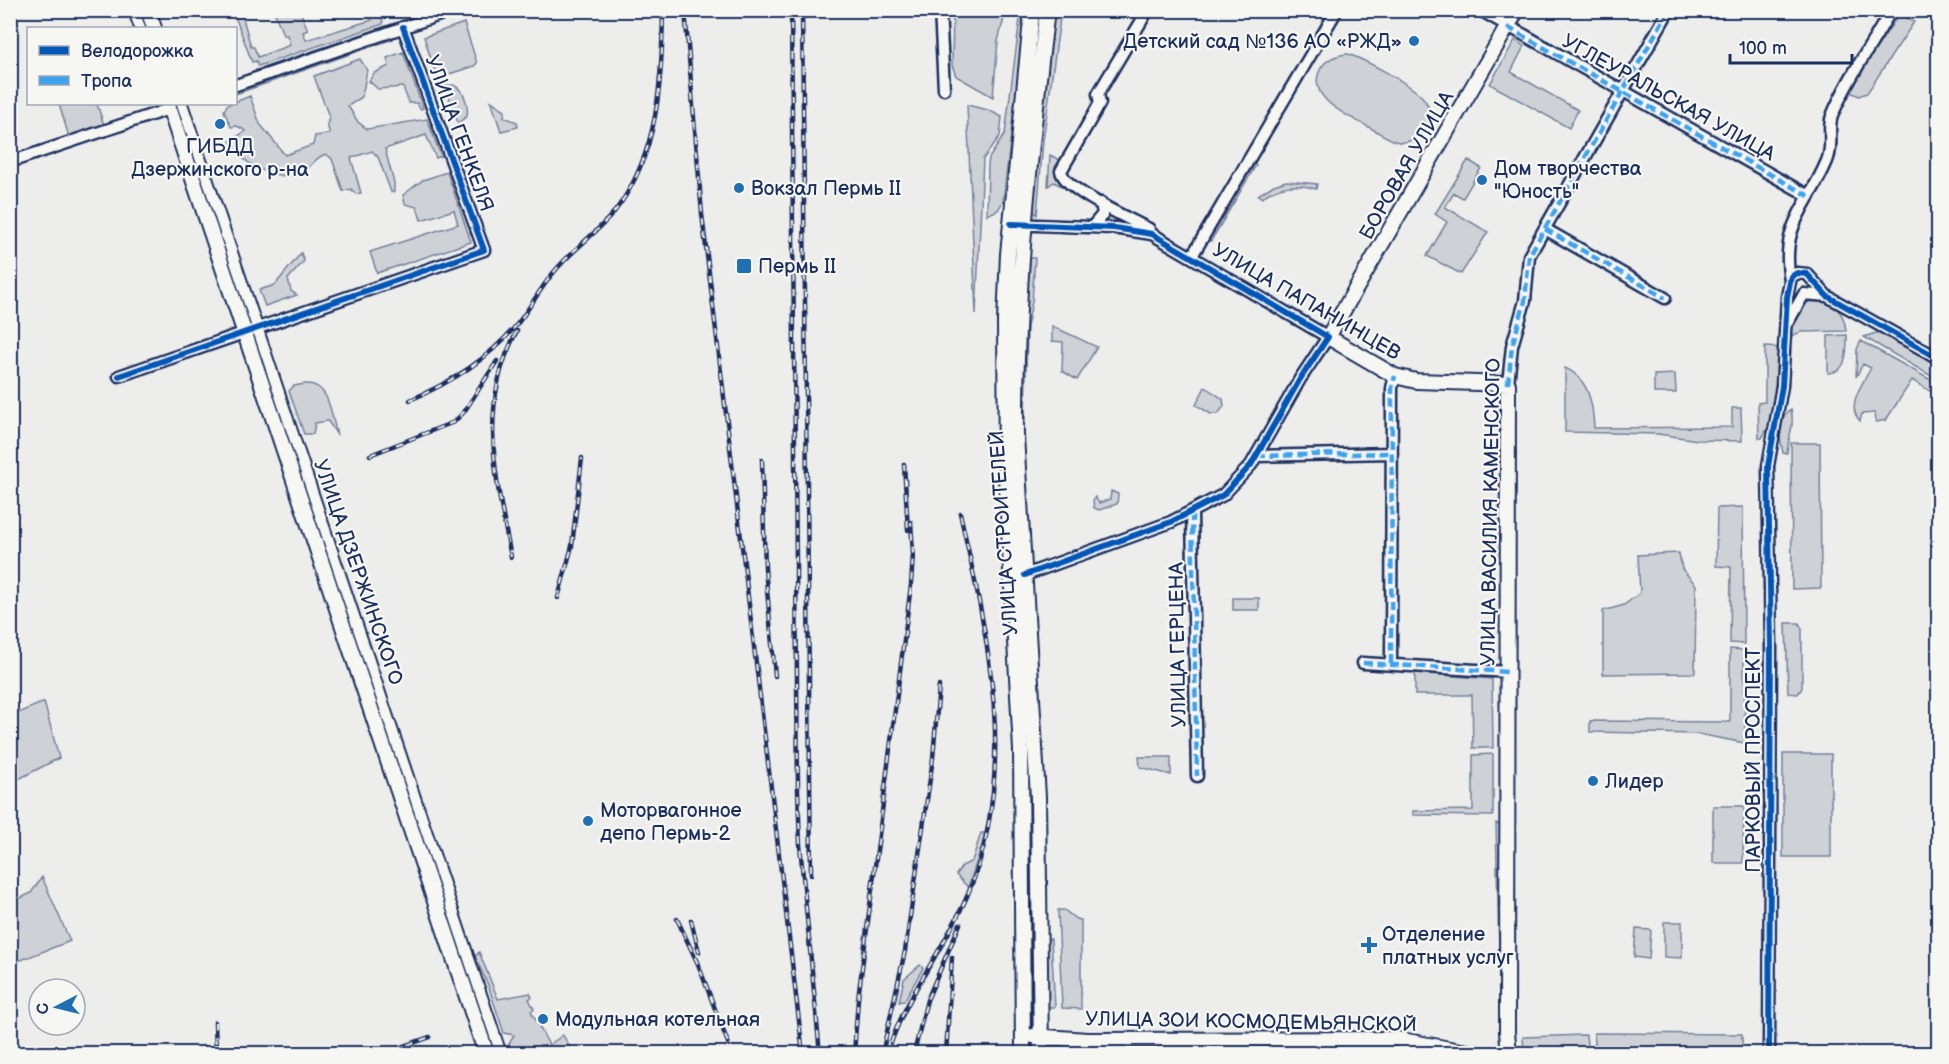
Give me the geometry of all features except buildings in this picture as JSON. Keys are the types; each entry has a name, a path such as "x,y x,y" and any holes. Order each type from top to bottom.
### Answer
{"main road":[{"path":"136,10 142,27"},
{"path":"148,10 154,27"},
{"name":"УЛИЦА СТРОИТЕЛЕЙ","path":"1032,10 1017,224 1015,380 1016,436 1038,796 1041,1053"},
{"name":"УЛИЦА СТРОИТЕЛЕЙ","path":"1023,1053 1020,720 1005,439 1005,321 1047,10"},
{"name":"БОРОВАЯ УЛИЦА","path":"1328,337 1517,10"},
{"name":"УЛИЦА ДЗЕРЖИНСКОГО","path":"176,105 486,1053"},
{"name":"УЛИЦА ДЗЕРЖИНСКОГО","path":"251,331 499,1053"},
{"name":"УЛИЦА ПАПАНИНЦЕВ","path":"1328,337 1395,376 1416,381 1508,384"},
{"name":"УЛИЦА ВАСИЛИЯ КАМЕНСКОГО","path":"1508,384 1507,1032 1509,1053"},
{"name":"УЛИЦА ЗОИ КОСМОДЕМЬЯНСКОЙ","path":"1024,1034 1087,1047 1384,1039 1428,1043 1477,1053"}],"street":[{"path":"237,85 454,10"},
{"path":"939,10 944,89"},
{"name":"УЛИЦА ПАПАНИНЦЕВ","path":"1148,10 1098,94 1100,102 1066,161 1062,176 1065,182 1328,337"},
{"path":"1192,256 1337,10"},
{"name":"УГЛЕУРАЛЬСКАЯ УЛИЦА","path":"1480,10 1809,196"},
{"name":"УЛИЦА ВАСИЛИЯ КАМЕНСКОГО","path":"1508,384 1512,346 1525,301 1529,256 1624,93 1669,10"},
{"path":"1891,10 1833,114 1832,147 1790,231 1786,246 1796,263 1827,296 1938,358"},
{"name":"УЛИЦА ГЕНКЕЛЯ","path":"251,331 484,250 403,27"},
{"path":"10,162 176,105"},
{"path":"1092,227 1103,214 1101,202"},
{"path":"1114,228 1109,219 1115,210"},
{"name":"УЛИЦА ПАПАНИНЦЕВ","path":"1017,224 1142,231 1164,240"},
{"path":"1545,229 1665,298"},
{"name":"ПАРКОВЫЙ ПРОСПЕКТ","path":"1769,1053 1771,600 1768,466 1782,386 1787,325 1787,297 1790,283 1786,246"},
{"path":"1809,275 1797,273 1790,283 1796,293 1827,296"},
{"path":"1787,325 1811,286 1809,275"},
{"path":"119,376 251,331"},
{"path":"1025,575 1192,513 1223,495 1257,456 1300,379 1328,337"},
{"path":"1391,664 1392,388 1395,376"},
{"path":"1257,456 1392,453"},
{"name":"УЛИЦА ГЕРЦЕНА","path":"1192,513 1197,776"},
{"path":"1363,663 1508,672"}],"shaded area":[{"path":"233,11 241,11 251,47 254,47 258,57 290,45 287,35 283,35 274,11 300,11 308,30 303,32 306,40 372,20 370,11 382,11 383,24 258,66 256,61 252,62"},
{"path":"953,11 1006,11 998,41 993,97 956,76 952,65"},
{"path":"1021,11 1026,11 1003,201 998,210 987,215 989,158 1005,134"},
{"path":"1055,11 1061,11 1043,141 1037,215 1030,207 1049,31"},
{"path":"1899,14 1914,22 1867,93 1859,96 1848,91"},
{"path":"395,23 396,26 258,73 256,70"},
{"path":"464,23 477,63 437,78 424,37"},
{"path":"391,35 393,39 237,94 237,88"},
{"path":"1515,40 1524,46 1511,72 1578,110 1569,128 1490,84"},
{"path":"403,52 423,108 420,109 417,103 409,103 403,87 378,89 369,81 374,73 389,66 387,58"},
{"path":"1348,54 1390,75 1421,96 1429,109 1429,117 1428,124 1420,135 1407,142 1392,140 1344,114 1325,99 1319,90 1317,79 1321,68 1333,58"},
{"path":"360,59 367,70 362,97 348,106 358,122 367,129 427,119 441,156 436,158 426,135 385,149 394,183 394,192 391,192 378,157 372,151 351,158 361,193 356,194 351,189 343,191 332,159 326,154 301,173 292,175 271,173 250,164 230,141 246,131 237,126 231,127 224,111 227,105 237,105 237,101 250,96 260,124 285,155 313,145 315,136 330,134 327,125 329,117 314,76"},
{"path":"453,85 463,94 467,107 467,116 458,123 445,86"},
{"path":"491,101 505,110 504,117 517,122 518,127 501,131"},
{"path":"59,105 97,105 104,125 113,122 69,137"},
{"path":"967,105 988,110 1002,117 1000,136 983,159 976,314"},
{"path":"1050,155 1060,160 1058,167 1076,194 1054,182 1048,186"},
{"path":"1468,160 1481,168 1463,198 1454,193 1445,207 1488,232 1461,274 1427,256 1447,222 1435,214"},
{"path":"1254,164 1256,165 1211,241 1208,239"},
{"path":"447,172 471,242 377,273 370,252 458,224 454,210 421,220 417,207 405,204 403,195 423,180"},
{"path":"1286,181 1317,184 1316,189 1288,186 1274,190 1262,198 1258,195 1274,185"},
{"path":"301,253 304,261 288,279 291,291 297,295 265,306 259,290 275,285"},
{"path":"1026,258 1035,258 1032,302 1027,327 1025,421 1021,416"},
{"path":"1816,300 1828,303 1841,313 1846,331 1801,332 1791,336 1791,326 1803,304"},
{"path":"1052,326 1097,347 1077,380 1062,371 1063,342 1052,341"},
{"path":"1882,331 1938,362 1938,380 1864,337"},
{"path":"1847,335 1843,365 1835,372 1828,373 1828,336"},
{"path":"1861,341 1938,384 1938,396 1912,380 1886,420 1876,422 1875,413 1862,414 1860,421 1854,408 1855,402 1860,387 1871,368 1863,364 1856,377 1857,349"},
{"path":"1765,347 1783,348 1773,419 1762,438 1759,438 1758,403 1765,402"},
{"path":"1565,368 1580,378 1588,393 1594,428 1732,427 1732,408 1741,408 1742,441 1698,440 1658,434 1565,432"},
{"path":"1675,374 1676,393 1654,393 1654,375"},
{"path":"305,384 320,388 325,394 337,435 328,421 315,423 313,434 304,434 289,391 294,386"},
{"path":"1205,387 1223,399 1224,406 1218,414 1211,414 1196,405"},
{"path":"1791,410 1792,426 1787,453 1783,453 1780,436 1781,424"},
{"path":"1791,443 1820,443 1821,588 1792,589"},
{"path":"1111,491 1118,494 1117,504 1099,510 1094,508 1095,497 1099,503 1110,499"},
{"path":"1743,507 1744,644 1730,643 1731,567 1716,566 1717,508"},
{"path":"1679,553 1682,569 1696,585 1695,673 1603,674 1603,611 1624,605 1640,593 1638,555"},
{"path":"1233,598 1259,598 1259,610 1233,610"},
{"path":"1786,623 1799,623 1802,629 1802,688 1798,694 1788,693"},
{"path":"1730,649 1743,650 1744,653 1745,743 1698,734 1590,732 1590,721 1730,722"},
{"path":"1415,673 1492,679 1493,748 1473,748 1472,695 1415,695"},
{"path":"44,702 59,758 11,783 11,716"},
{"path":"1493,754 1493,816 1413,815 1413,811 1473,810 1473,755"},
{"path":"1783,754 1831,754 1831,857 1783,857"},
{"path":"1139,757 1171,757 1171,775 1140,767"},
{"path":"1713,806 1744,806 1743,863 1713,863"},
{"path":"1496,823 1501,826 1503,944 1499,953"},
{"path":"981,833 984,833 984,840 968,887 956,875 962,866 972,861"},
{"path":"42,877 70,941 11,964 11,895 21,898 31,893"},
{"path":"1058,910 1064,910 1081,920 1081,1009 1062,1008"},
{"path":"1664,922 1682,922 1682,958 1664,957"},
{"path":"1636,929 1651,930 1649,959 1634,957"},
{"path":"1045,939 1051,939 1055,1007 1046,1007"},
{"path":"479,952 498,999 530,993 532,997 529,999 534,1009 531,1011 549,1045 563,1035 573,1053 513,1053 509,1044 514,1035 504,1033 488,985 475,957"},
{"path":"920,965 923,968 904,1001 899,1002 904,979"},
{"path":"1594,1033 1742,1034 1742,1053 1596,1053"},
{"path":"1586,1035 1588,1053 1524,1053 1523,1037"}],"tram line":[{"path":"140,10 146,27"},
{"path":"176,105 495,1054"}],"railway":[{"path":"410,400 466,370 492,351 519,321 554,272 608,219 630,189 641,165 655,115 661,63 663,10"},
{"path":"685,10 702,214 803,1054"},
{"path":"791,10 798,790 800,845 820,1054"},
{"path":"802,10 811,875"},
{"path":"511,557 500,499 493,442 497,387 505,359 517,331"},
{"path":"370,455 454,422 464,412 497,361"},
{"path":"558,598 572,546 582,458"},
{"path":"762,460 765,568 775,676"},
{"path":"904,464 908,530"},
{"path":"891,1043 908,1005 968,894 983,847 992,800 995,752 994,704 980,608 960,513"},
{"path":"854,1054 858,999 911,585 913,554 911,522"},
{"path":"882,1054 905,951 933,758 939,686"},
{"path":"677,919 698,964 728,1043"},
{"path":"691,920 699,952"},
{"path":"914,1053 927,1000 960,924"},
{"path":"946,1054 952,957"},
{"path":"215,1022 216,1054"},
{"path":"381,1054 430,1037"}],"marked path":[{"path":"1508,384 1512,346 1525,301 1529,256 1669,10"},
{"path":"1507,27 1809,196"},
{"path":"1545,229 1665,298"},
{"path":"1391,664 1392,388 1395,376"},
{"path":"1257,456 1392,453"},
{"path":"1192,513 1197,776"},
{"path":"1363,663 1508,672"}],"cycle path":[{"path":"119,376 484,250 403,27"},
{"path":"1011,224 1114,228 1152,234 1328,337 1300,379 1251,465 1223,495 1171,522 1025,575"},
{"path":"1769,1054 1771,647 1768,466 1782,386 1787,297 1791,277 1797,273 1807,274 1827,296 1938,358"}],"place":[{"name":"Детский сад №136 АО «РЖД»","path":"1414,41"},
{"name":"ГИБДД Дзержинского р-на","path":"220,124"},
{"name":"Дом творчества \"Юность\"","path":"1482,180"},
{"name":"Вокзал Пермь II","path":"739,188"},
{"name":"Пермь II","path":"744,266"},
{"name":"Лидер","path":"1593,781"},
{"name":"Моторвагонное депо Пермь-2","path":"588,821"},
{"name":"Отделение платных услуг","path":"1369,945"},
{"name":"Модульная котельная","path":"543,1019"}]}
